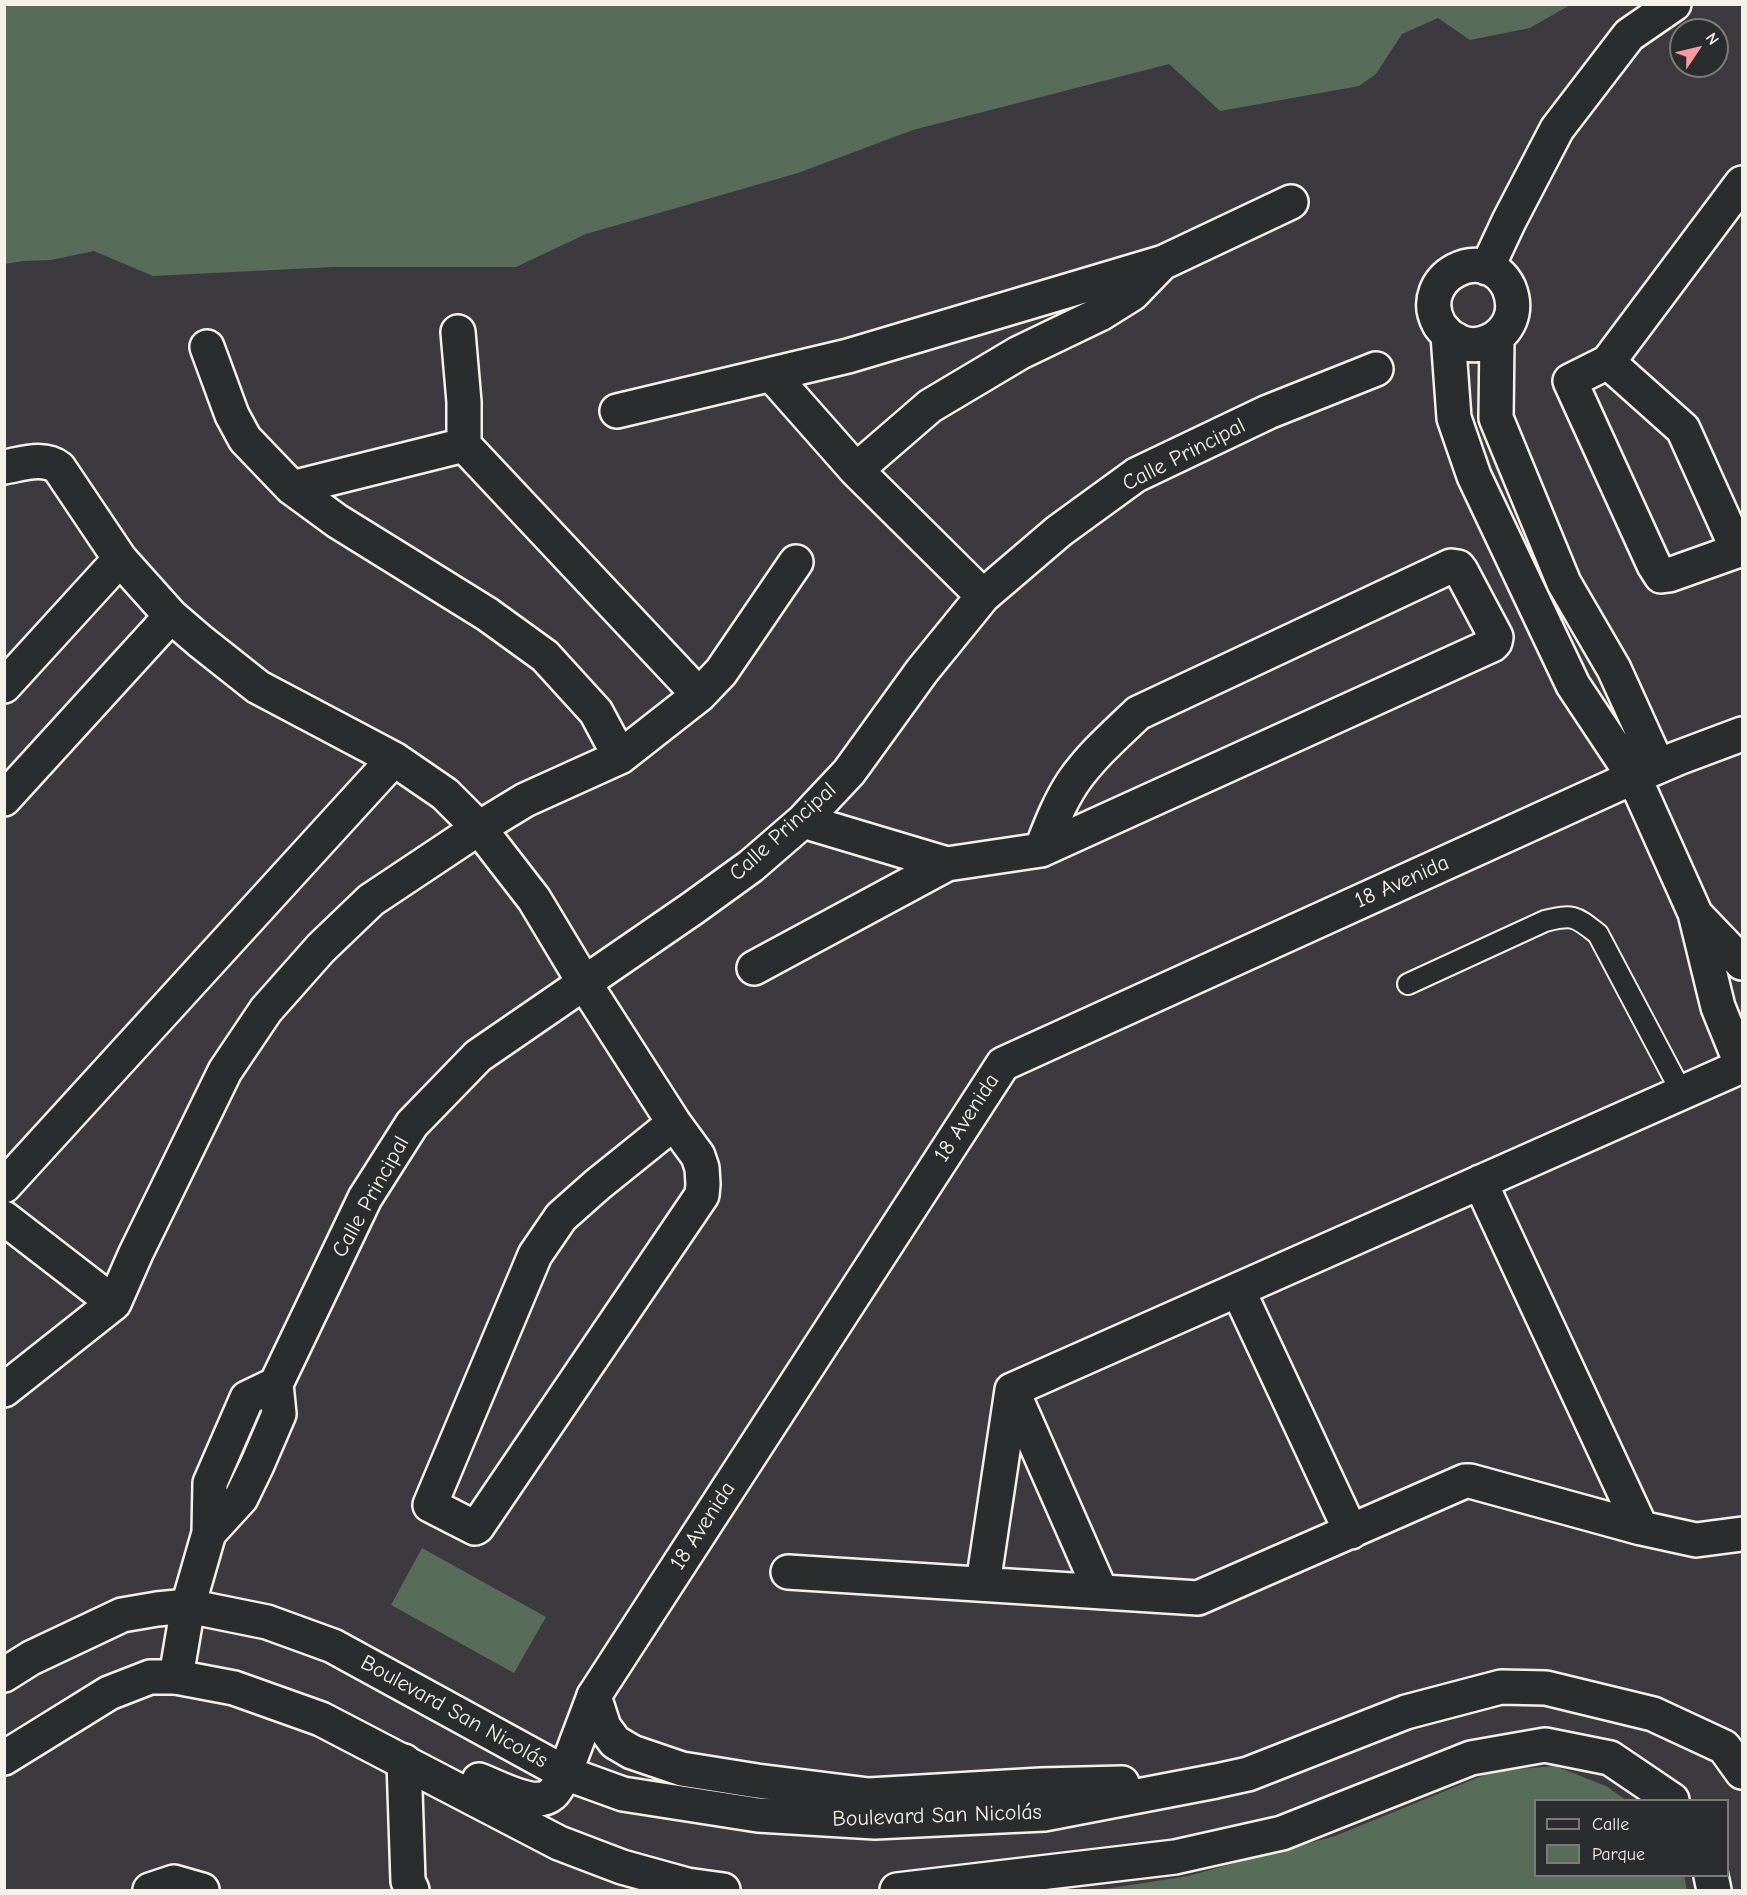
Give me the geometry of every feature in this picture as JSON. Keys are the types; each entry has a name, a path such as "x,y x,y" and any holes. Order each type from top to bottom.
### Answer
{"street":[{"path":"1487,268 1557,129 1629,35 1674,4"},
{"path":"1608,362 1683,429 1740,550 1665,577 1658,572 1570,381 1608,362 1743,183"},
{"path":"616,411 848,356 1164,262 1291,202"},
{"path":"856,470 930,406 1019,353 1100,314 1132,294 1164,262"},
{"path":"1473,265 1487,268 1498,274 1511,293 1513,305 1511,318 1506,328 1486,343 1472,345 1459,342 1439,324 1434,311 1439,285 1448,274 1460,268 1473,265"},
{"path":"458,332 464,402 464,445 699,695"},
{"path":"1448,334 1454,418 1474,476 1574,685 1657,767"},
{"path":"1012,1390 1743,1066 1718,1007 1657,767 1614,669 1564,583 1496,418 1497,336"},
{"path":"207,347 232,415 245,439 292,488 338,521 487,614 545,656 596,712 620,757"},
{"name":"Calle Principal","path":"176,1677 188,1606 209,1533 210,1483 247,1398 276,1384 365,1198 412,1124 478,1056 585,984 751,866 803,821 849,772 922,671 983,596 1059,531 1136,475 1269,412 1376,369"},
{"path":"772,375 856,470 983,596"},
{"path":"292,488 464,445"},
{"path":"4,467 44,461 60,468 120,559 171,616 200,641 258,687 394,759 445,794 479,828 534,898 585,984 674,1124 698,1156 702,1168 702,1194 477,1527 430,1505 536,1255 561,1217 597,1185 674,1124"},
{"path":"4,686 120,559"},
{"path":"4,1390 114,1303 225,1071 266,1010 321,948 371,900 525,800 620,757 699,695 721,672 796,562"},
{"path":"754,968 947,864 1041,850 1492,645 1496,637 1461,571 1458,567 1451,566 1138,713 1100,748 1073,782 1053,817 1041,850"},
{"path":"4,799 171,616"},
{"name":"18 Avenida","path":"417,1768 451,1769 530,1800 542,1799 553,1794 565,1773 594,1696 1003,1064 1657,767 1743,734"},
{"path":"4,1186 394,759"},
{"path":"803,821 947,864"},
{"path":"1695,913 1743,963"},
{"path":"1480,1182 1641,1528"},
{"path":"4,1218 114,1303"},
{"path":"1238,1290 1351,1532"},
{"path":"983,1584 1012,1390"},
{"path":"1012,1390 1101,1592"},
{"path":"788,1572 1198,1598 1465,1481 1641,1528 1696,1540 1743,1534"},
{"name":"Boulevard San Nicolás","path":"4,1675 31,1658 122,1615 188,1606 267,1622 333,1646 565,1773 623,1794 758,1815 875,1822 1044,1814 1216,1781 1248,1774 1406,1712 1501,1687 1546,1688 1653,1714 1724,1748 1743,1772"},
{"path":"4,1758 109,1693 150,1677 176,1677 234,1688 321,1719 559,1843 622,1867 687,1885 723,1890"},
{"path":"594,1696 604,1727 615,1742 632,1752 682,1769 757,1781 869,1795 1041,1785 1216,1781"},
{"path":"897,1890 1175,1857 1282,1833 1471,1758 1545,1745 1610,1758 1671,1799"},
{"path":"408,1887 417,1768"},
{"path":"150,1890 174,1882 202,1890"}],"lane":[{"path":"1408,984 1545,921 1567,915 1582,922 1598,934 1682,1093"}],"green space":[{"path":"5,4 1570,5 1530,28 1470,40 1438,18 1402,34 1376,74 1359,86 1220,111 1169,64 913,130 798,173 586,234 516,267 333,267 153,276 94,251 51,260 5,264"},
{"path":"422,1548 546,1617 514,1673 391,1605"},
{"path":"1555,1766 1606,1786 1625,1799 1534,1799 1534,1877 1684,1877 1687,1890 1099,1890 1188,1876 1335,1836 1494,1771"}]}
